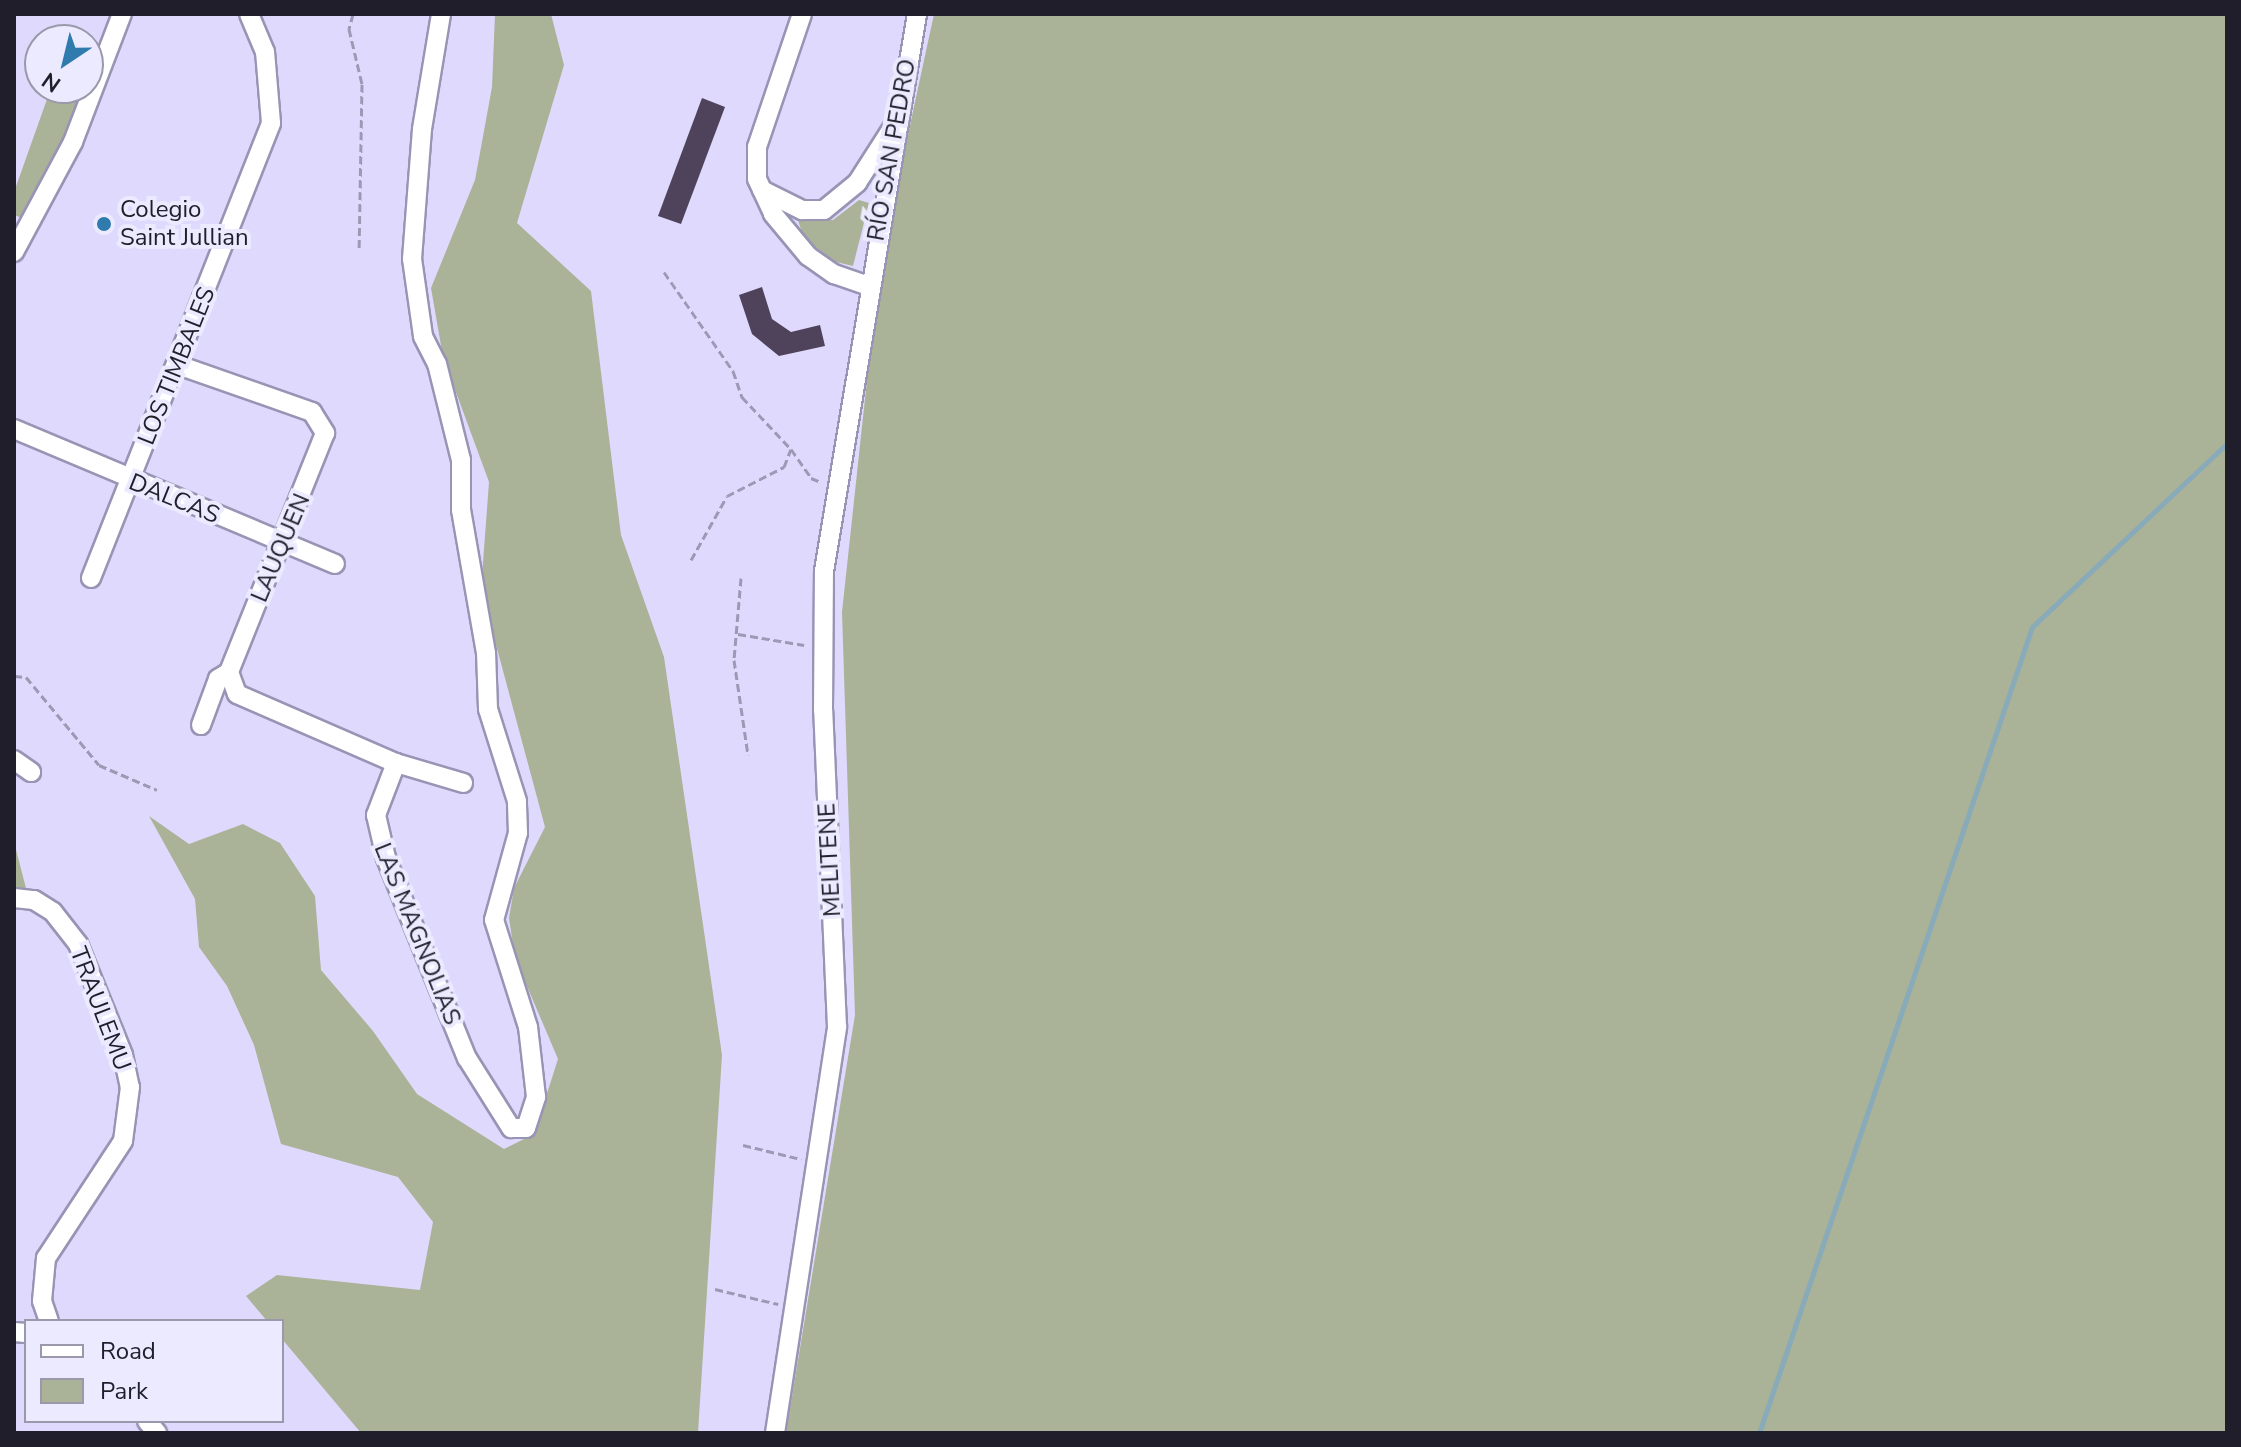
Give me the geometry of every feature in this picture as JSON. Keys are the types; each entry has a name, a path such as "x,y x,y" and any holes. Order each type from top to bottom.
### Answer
{"street":[{"path":"14,252 73,142 122,14"},
{"name":"LOS TIMBALES","path":"91,578 178,365 271,123 265,52 249,14"},
{"name":"LAS MAGNOLIAS","path":"396,763 376,815 377,834 467,1058 511,1128 526,1128 536,1097 528,1027 494,920 518,833 517,801 488,709 486,653 461,510 461,460 437,364 423,336 412,259 422,129 441,14"},
{"path":"802,14 757,147 754,168 773,214 808,256 834,274 868,286"},
{"name":"RÍO SAN PEDRO","path":"868,286 917,14"},
{"path":"762,190 802,210 824,210 857,183 898,120"},
{"name":"MELITENE","path":"775,1433 837,1027 823,648 824,571 839,490 868,286"},
{"name":"LAUQUEN","path":"178,365 312,412 322,423 324,442 229,672 218,679 201,725"},
{"name":"DALCAS","path":"14,429 131,482 335,564"},
{"path":"229,672 237,694 396,763 463,783"},
{"path":"14,760 31,772"},
{"name":"TRAULEMU","path":"14,898 34,900 53,912 78,944 123,1055 130,1087 123,1141 46,1258 42,1301 48,1319"}],"path":[{"path":"353,14 349,29 362,84 359,249"},
{"path":"664,272 733,371 742,397 791,449 811,478 839,490"},
{"path":"691,560 727,496 784,467 791,449"},
{"path":"741,578 734,660 748,755"},
{"path":"738,634 823,648"},
{"path":"14,676 26,677 99,765 157,790"},
{"path":"743,1145 816,1162"},
{"path":"715,1289 793,1308"}],"green space":[{"path":"495,14 551,14 564,65 517,223 591,291 621,535 664,657 722,1055 698,1433 361,1433 284,1341 284,1319 265,1319 246,1296 277,1275 420,1290 433,1222 398,1177 281,1144 254,1045 227,986 199,947 195,899 149,816 189,844 243,824 280,843 315,896 321,970 373,1031 417,1094 504,1149 534,1134 558,1059 515,958 509,918 514,888 545,827 481,589 489,482 443,357 431,288 475,180 492,87"},
{"path":"934,14 2227,14 2227,1433 786,1433 855,1015 842,612 879,269"},
{"path":"45,104 79,104 30,221 14,215 14,192"},
{"path":"859,200 869,203 853,266 836,262 804,239 797,217 833,220"},
{"path":"14,842 27,892 14,894"}],"building":[{"path":"702,98 725,107 681,224 658,216"},
{"path":"762,287 772,319 791,332 820,325 825,346 779,356 752,334 739,295"}],"waterway":[{"path":"1759,1433 2032,627 2227,443"}],"place":[{"name":"Colegio Saint Jullian","path":"104,224"}]}
